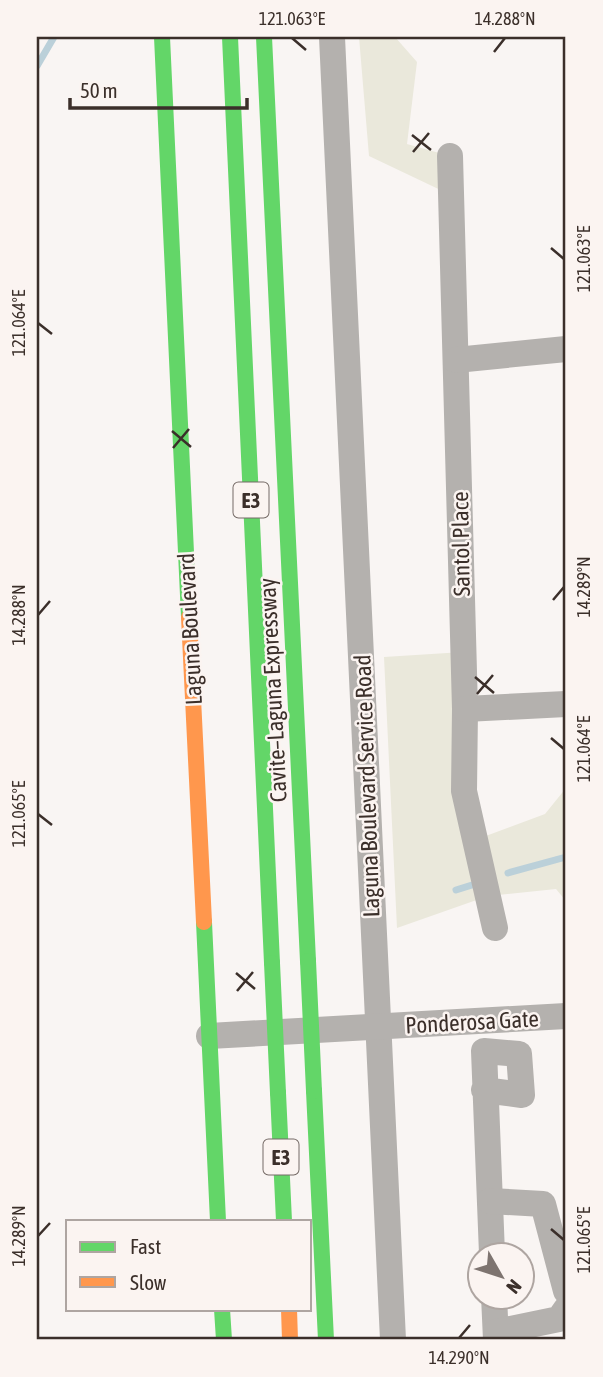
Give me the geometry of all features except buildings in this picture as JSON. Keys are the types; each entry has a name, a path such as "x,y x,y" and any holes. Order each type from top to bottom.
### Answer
{"main road":[{"name":"Laguna Boulevard","path":"162,37 218,1220"},
{"name":"Cavite–Laguna Expressway","path":"230,37 284,1220"},
{"name":"Cavite–Laguna Expressway","path":"264,37 326,1340"},
{"path":"222,1310 223,1340"},
{"path":"289,1310 290,1340"}],"street":[{"name":"Laguna Boulevard Service Road","path":"332,37 393,1340"},
{"name":"Santol Place","path":"450,156 465,709 464,791 495,928"},
{"path":"456,360 566,349"},
{"path":"465,709 566,704"},
{"name":"Ponderosa Gate","path":"209,1036 566,1016"},
{"path":"484,1090 491,1240"},
{"path":"490,1201 543,1204 566,1291"},
{"path":"495,1310 496,1336 559,1319 566,1309"}],"shaded area":[{"path":"359,37 395,37 417,62 407,144 450,156 451,195 369,156"},
{"path":"463,652 475,840 545,814 566,788 566,901 556,889 488,896 397,928 384,657"}],"waterway":[{"path":"37,66 54,37"},
{"path":"508,873 566,857"},
{"path":"456,890 472,885"}],"traffic: fast":[{"path":"162,37 189,617"},
{"path":"230,37 272,963"},
{"path":"264,37 308,961"},
{"path":"204,922 218,1220"},
{"path":"308,961 314,1091"},
{"path":"272,963 278,1093"},
{"path":"314,1091 326,1340"},
{"path":"278,1093 284,1220"},
{"path":"222,1310 224,1340"}],"traffic: slow":[{"path":"189,617 204,922"},
{"path":"289,1310 290,1340"}]}
